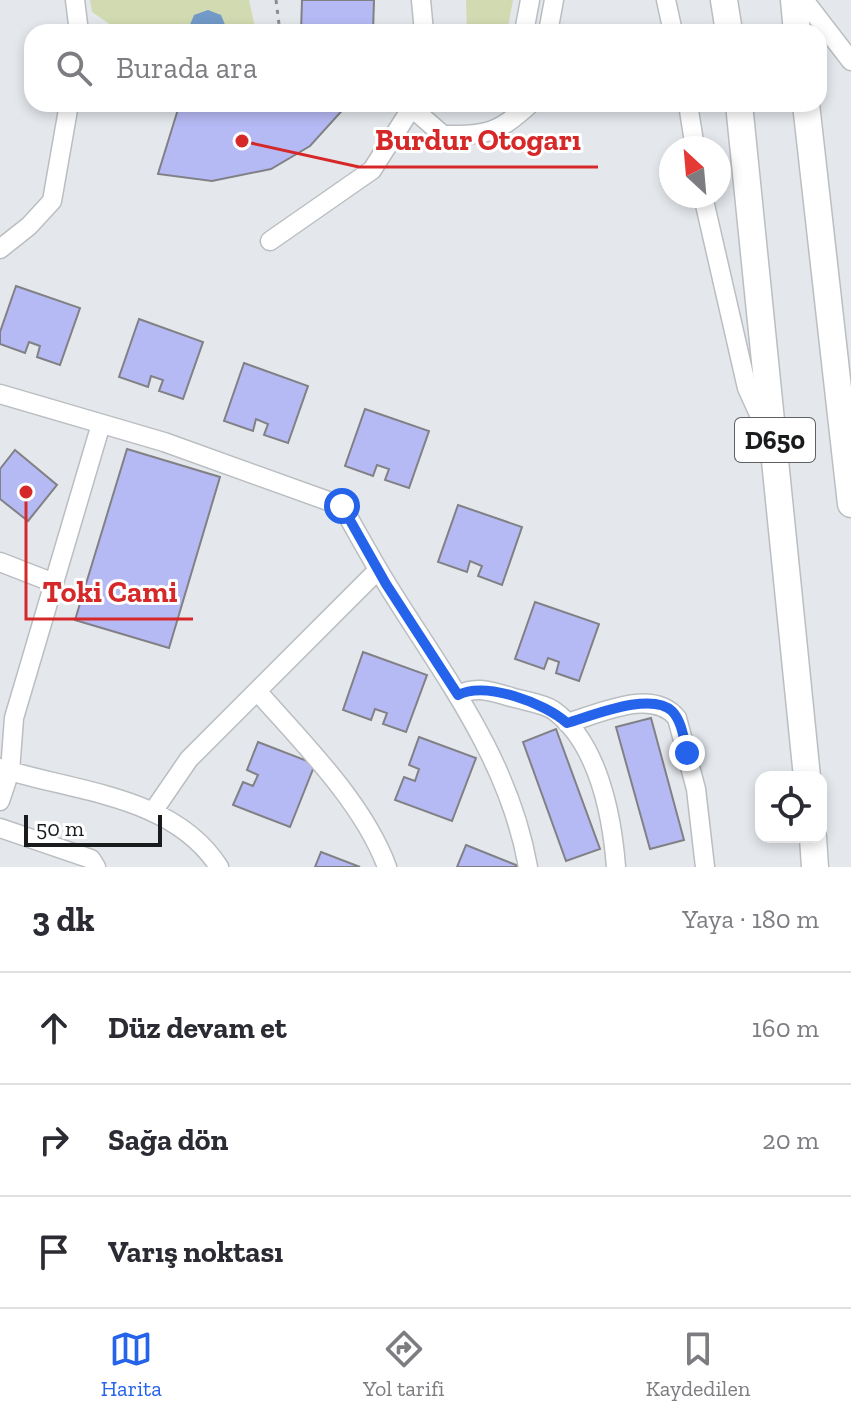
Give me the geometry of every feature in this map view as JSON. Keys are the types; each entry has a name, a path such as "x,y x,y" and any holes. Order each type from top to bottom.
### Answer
{"highway":[{"path":"724,0 728,24"},
{"path":"794,0 796,24"},
{"name":"D650","path":"740,112 806,771"},
{"name":"D650","path":"807,112 851,504"},
{"path":"813,843 815,867"}],"street":[{"path":"75,0 78,24"},
{"path":"421,0 423,24"},
{"path":"526,24 530,0"},
{"path":"550,24 554,0"},
{"path":"666,0 671,24"},
{"path":"804,0 822,24"},
{"path":"827,30 851,61"},
{"path":"0,249 52,201 68,112"},
{"path":"270,241 372,170 411,112"},
{"path":"419,112 443,135 476,135 505,127 521,112"},
{"path":"689,112 693,136"},
{"path":"706,208 747,388 776,451"},
{"path":"0,394 101,424 342,506 378,570 458,695 501,773 528,867"},
{"path":"0,801 14,718 101,424"},
{"path":"0,562 54,583"},
{"path":"154,810 189,759 378,570"},
{"path":"458,695 477,688 550,708 567,723 591,761 604,800 616,867"},
{"path":"257,691 323,765 375,840 387,867"},
{"path":"567,723 642,703 657,703 671,711 677,718 696,789 705,867"},
{"path":"5,769 154,810 197,840 219,867"},
{"path":"0,828 91,859 96,867"}],"path":[{"path":"276,0 279,24"}],"green space":[{"path":"90,0 249,0 254,24 109,24 92,12"},
{"path":"466,0 513,0 508,24 467,24"}],"water":[{"path":"208,10 221,15 225,24 190,24 194,15"}],"building":[{"path":"302,0 374,0 373,24 301,24"},
{"path":"177,112 341,112 310,146 271,169 212,181 158,174"},
{"path":"16,286 80,308 60,365 37,357 40,346 29,342 25,353 0,344 0,332"},
{"path":"139,319 203,342 183,399 159,391 163,380 151,376 148,387 119,377"},
{"path":"244,363 308,386 288,443 264,435 268,424 256,419 253,431 224,421"},
{"path":"365,409 429,431 409,488 385,480 389,469 377,465 373,476 345,466"},
{"path":"127,449 220,477 169,648 75,620"},
{"path":"15,450 57,485 28,521 0,499 0,469"},
{"path":"458,505 522,527 502,585 478,576 482,566 470,561 467,572 438,562"},
{"path":"535,602 599,624 579,681 556,673 559,662 548,658 544,669 515,659"},
{"path":"363,652 427,675 406,732 383,724 387,713 375,709 371,720 343,710"},
{"path":"651,718 684,840 650,849 616,727"},
{"path":"556,729 600,849 566,861 523,742"},
{"path":"419,737 476,758 452,821 395,800 404,777 415,781 419,769 409,765"},
{"path":"258,742 315,764 290,827 233,805 243,782 253,786 258,775 247,770"},
{"path":"466,845 521,867 457,867"},
{"path":"321,852 360,867 315,867"}],"place":[{"name":"Burdur Otogarı","path":"242,141"},
{"name":"Toki Cami","path":"26,492"}],"route":[{"path":"342,506 386,584 458,695 477,688 550,708 567,723 642,703 657,703 677,718 687,753"}]}
